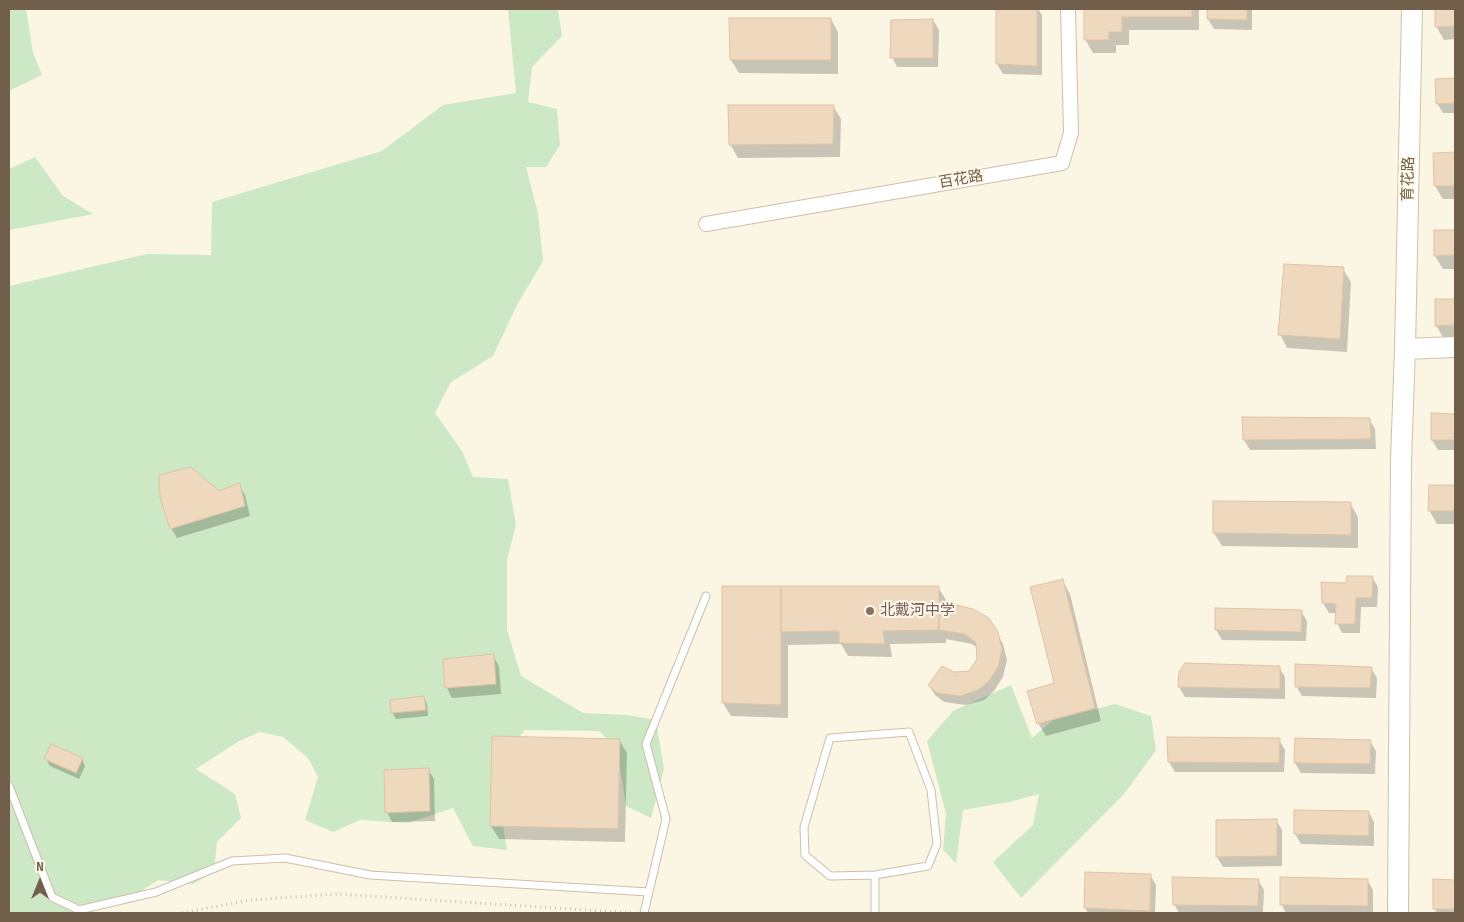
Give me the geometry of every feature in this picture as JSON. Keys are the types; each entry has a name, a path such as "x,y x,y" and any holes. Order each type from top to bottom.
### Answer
{"street":[{"name":"百花路","path":"706,224 1062,163 1072,133 1068,9"},
{"name":"育花路","path":"1398,913 1401,469 1412,9"},
{"path":"1405,349 1455,347"}],"lane":[{"path":"644,913 666,819 646,744 706,596"},
{"path":"909,732 930,790 937,844 928,866 875,874 830,876 805,855 804,827 830,738 909,732"},
{"path":"9,786 52,896 79,910 156,892 232,861 285,858 370,875 649,892"},
{"path":"875,874 875,913"}],"path":[{"path":"182,913 250,900 337,894 635,913"}],"green space":[{"path":"9,9 26,9 33,53 42,75 9,91"},
{"path":"508,9 558,9 562,36 532,67 528,102 557,109 560,145 546,167 526,167 538,213 543,261 517,305 493,356 451,382 435,413 462,451 473,477 508,479 516,525 507,560 507,630 521,676 583,713 627,715 656,720 664,769 651,818 626,806 617,749 599,731 524,730 514,746 501,812 507,850 473,846 453,808 408,823 360,820 333,832 305,820 318,777 308,758 283,737 260,732 239,741 196,769 235,794 241,818 217,842 214,872 193,884 158,880 135,895 67,913 9,913 9,286 147,254 211,255 212,202 382,151 443,105 516,93"},
{"path":"35,157 63,196 93,214 9,230 9,169"},
{"path":"1011,685 1032,738 1053,720 1115,704 1151,716 1156,750 1125,793 1021,898 993,862 1033,825 1039,794 1009,802 963,810 956,863 943,850 946,814 927,741 953,711"}],"building":[{"path":"996,9 1037,9 1037,66 996,64"},
{"path":"1084,9 1192,9 1192,17 1122,17 1122,32 1109,32 1109,40 1084,40"},
{"path":"1207,9 1247,9 1247,20 1207,19"},
{"path":"1435,9 1455,9 1455,26 1435,27"},
{"path":"729,18 831,18 831,60 730,60"},
{"path":"933,19 933,58 890,58 891,20"},
{"path":"1455,78 1455,103 1436,104 1435,79"},
{"path":"728,105 834,105 833,144 729,145"},
{"path":"1455,152 1455,186 1434,186 1433,153"},
{"path":"1434,230 1455,230 1455,255 1434,256"},
{"path":"1284,264 1344,267 1340,339 1278,335"},
{"path":"1435,299 1455,299 1455,325 1435,326"},
{"path":"1431,413 1455,414 1455,440 1431,440"},
{"path":"1242,417 1370,418 1371,439 1243,440"},
{"path":"191,467 219,491 240,483 245,506 170,529 160,497 159,475"},
{"path":"1429,485 1455,485 1455,511 1428,511"},
{"path":"1213,501 1351,502 1351,535 1213,533"},
{"path":"1347,576 1373,576 1372,598 1356,598 1355,624 1335,624 1336,604 1322,603 1321,582 1346,583"},
{"path":"1063,579 1095,708 1037,724 1027,691 1054,683 1030,587"},
{"path":"722,586 781,586 781,705 722,703"},
{"path":"781,586 939,586 939,630 883,631 885,644 839,643 839,631 781,632"},
{"path":"939,605 957,605 973,609 989,618 998,632 1002,649 998,667 989,681 978,690 960,696 937,693 928,685 942,666 954,672 969,671 977,659 976,643 965,634 939,630"},
{"path":"1215,608 1302,610 1301,632 1215,630"},
{"path":"494,654 496,684 445,688 443,659"},
{"path":"1185,663 1280,666 1280,689 1178,687 1179,672"},
{"path":"1295,664 1372,667 1370,688 1295,687"},
{"path":"424,696 426,710 391,713 390,700"},
{"path":"492,736 620,739 618,829 490,826"},
{"path":"1167,737 1280,738 1279,763 1168,762"},
{"path":"1295,738 1371,740 1370,764 1294,763"},
{"path":"51,744 83,758 76,773 44,759"},
{"path":"429,768 430,811 385,813 384,770"},
{"path":"1294,810 1369,811 1369,836 1294,834"},
{"path":"1277,819 1277,856 1216,857 1216,820"},
{"path":"1085,872 1151,874 1150,911 1084,908"},
{"path":"1172,877 1259,879 1258,906 1173,905"},
{"path":"1280,877 1368,879 1368,906 1280,905"},
{"path":"1433,879 1455,880 1455,909 1433,909"}],"place":[{"name":"北戴河中学","path":"870,611"}]}
